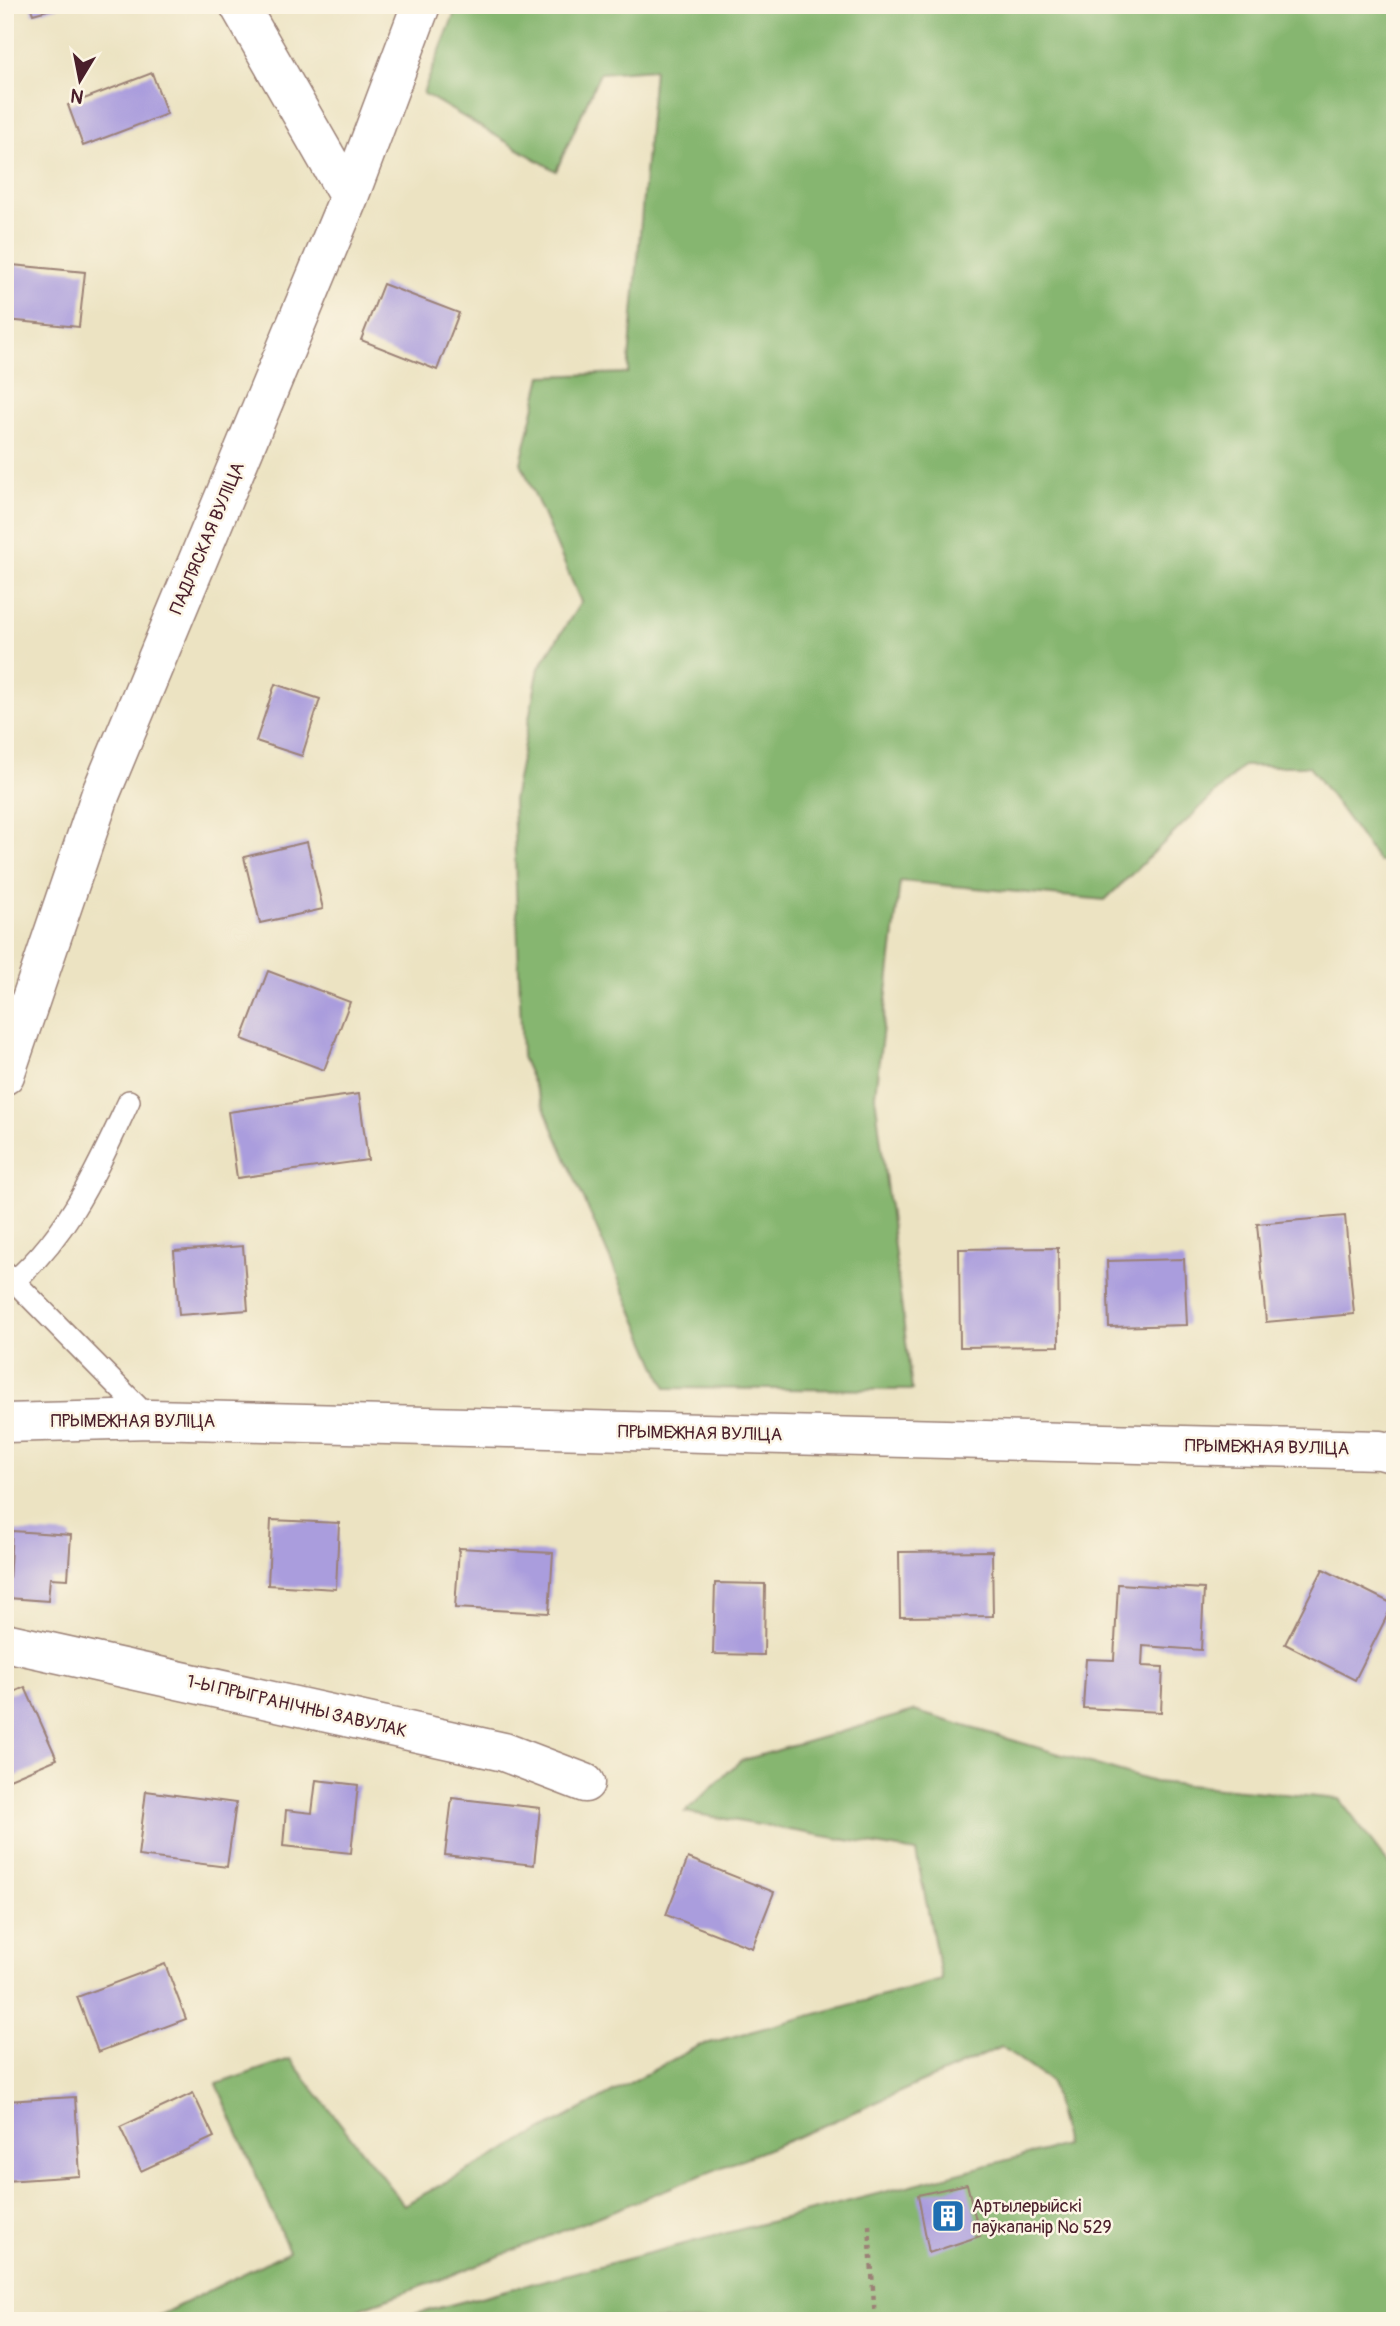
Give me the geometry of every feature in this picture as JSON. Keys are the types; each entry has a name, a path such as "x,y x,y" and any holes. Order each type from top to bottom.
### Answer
{"street":[{"path":"239,5 349,197"},
{"name":"ПАДЛЯСКАЯ ВУЛІЦА","path":"5,1075 101,793 349,197 421,5"},
{"name":"ПРЫМЕЖНАЯ ВУЛІЦА","path":"5,1423 150,1419 1380,1450 1395,1454"},
{"name":"1-Ы ПРЫГРАНІЧНЫ ЗАВУЛАК","path":"5,1642 504,1752 585,1783"}],"lane":[{"path":"129,1101 91,1182 52,1242 8,1281 150,1419"}],"path":[{"path":"869,2225 875,2321"}],"green space":[{"path":"458,5 1395,5 1395,862 1379,862 1309,766 1243,766 1105,900 900,881 875,1095 912,1390 666,1388 522,1057 513,800 539,668 581,602 521,463 542,376 628,373 654,69 600,73 556,171 423,93"},
{"path":"914,1711 1154,1782 1339,1799 1395,1873 1395,2321 388,2321 1065,2145 1051,2082 1002,2047 795,2138 437,2281 323,2321 148,2321 289,2251 217,2084 290,2059 404,2205 698,2046 942,1980 916,1852 685,1812 740,1761"}],"building":[{"path":"30,5 62,5 62,6 33,14"},
{"path":"152,73 167,114 83,146 68,105"},
{"path":"12,265 85,272 79,327 7,320"},
{"path":"383,284 459,313 437,370 361,340"},
{"path":"275,684 320,699 302,756 256,741"},
{"path":"307,842 323,909 260,923 244,857"},
{"path":"268,971 350,1002 324,1070 242,1039"},
{"path":"359,1094 368,1160 237,1178 228,1112"},
{"path":"1345,1216 1354,1314 1266,1322 1257,1224"},
{"path":"243,1246 248,1310 179,1315 174,1251"},
{"path":"1058,1248 1059,1346 960,1347 959,1249"},
{"path":"1184,1259 1187,1325 1109,1327 1107,1261"},
{"path":"271,1520 339,1523 336,1589 268,1585"},
{"path":"12,1531 71,1535 68,1579 50,1578 48,1601 8,1598"},
{"path":"459,1548 553,1553 549,1613 455,1608"},
{"path":"992,1551 993,1616 900,1617 899,1552"},
{"path":"1323,1569 1393,1604 1355,1680 1285,1644"},
{"path":"715,1583 765,1584 764,1655 713,1654"},
{"path":"1118,1584 1204,1589 1201,1650 1143,1646 1142,1666 1163,1667 1161,1712 1083,1708 1086,1659 1114,1660"},
{"path":"25,1687 57,1759 5,1781 5,1696"},
{"path":"316,1780 358,1785 351,1853 283,1846 286,1810 312,1813"},
{"path":"146,1791 236,1803 227,1867 138,1856"},
{"path":"452,1798 540,1808 534,1865 445,1855"},
{"path":"688,1858 774,1892 752,1948 666,1915"},
{"path":"165,1964 186,2019 98,2052 77,1997"},
{"path":"193,2093 214,2137 141,2171 120,2127"},
{"path":"75,2097 80,2176 5,2181 5,2101"},
{"name":"Артылерыйскі паўкапанір № 529","path":"967,2184 980,2236 929,2253 918,2195"}],"place":[{"name":"Артылерыйскі паўкапанір № 529","path":"948,2216"}]}
